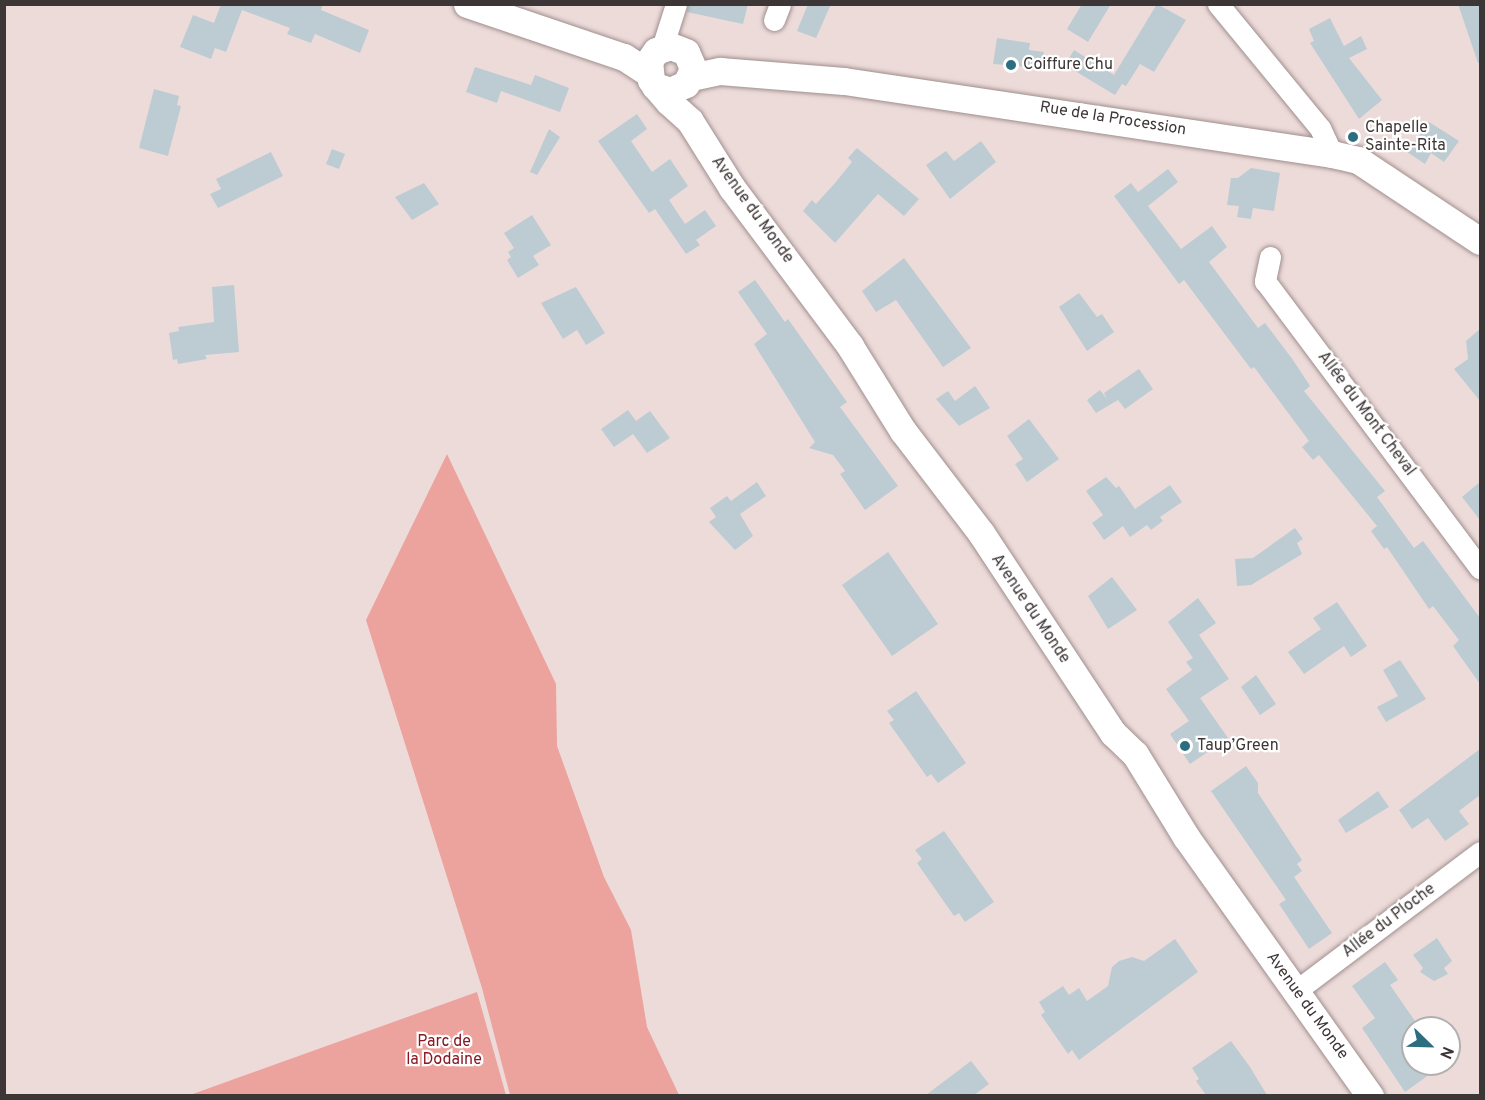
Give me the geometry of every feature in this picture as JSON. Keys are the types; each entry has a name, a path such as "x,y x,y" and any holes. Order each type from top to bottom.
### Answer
{"street":[{"path":"467,4 624,57 671,66 675,12"},
{"path":"1218,4 1320,128 1332,154"},
{"name":"Rue de la Procession","path":"671,66 771,73 1005,102 1332,154 1358,160 1480,241"},
{"name":"Avenue du Monde","path":"671,66 690,121 732,188 850,346 903,431 981,533 1113,733 1135,754 1186,837 1370,1095"},
{"name":"Allée du Mont Cheval","path":"1270,257 1265,281 1480,568"},
{"name":"Allée du Ploche","path":"1297,990 1480,852"}],"green space":[{"path":"447,454 556,684 557,746 604,877 631,930 647,1027 679,1095 510,1095 482,988 366,620"},
{"name":"Parc de la Dodaine","path":"477,992 506,1095 190,1095"}],"building":[{"path":"221,4 323,4 321,10 369,30 360,53 315,34 311,43 287,34 290,28 242,10 226,52 215,48 211,59 180,47 193,15 214,23"},
{"path":"688,4 748,4 743,24 687,12"},
{"path":"808,4 831,4 816,38 797,31"},
{"path":"1082,4 1111,4 1088,42 1067,29"},
{"path":"1157,4 1186,20 1154,72 1140,64 1126,86 1122,84 1115,95 1065,65 1074,50 1114,75"},
{"path":"1458,4 1480,4 1480,63 1478,63"},
{"path":"1330,18 1344,46 1361,36 1367,49 1349,58 1382,100 1359,119 1310,43 1314,41 1309,29"},
{"path":"997,38 1030,43 1029,50 1044,52 1041,68 993,64"},
{"path":"475,67 531,85 535,75 569,88 560,112 501,91 497,103 466,92"},
{"path":"154,89 179,96 177,105 181,106 168,156 139,148"},
{"path":"637,114 647,129 631,141 652,172 670,159 688,186 669,200 685,224 705,210 716,226 696,240 700,245 686,254 655,209 649,213 598,141"},
{"path":"1429,122 1459,141 1444,162 1431,153 1425,164 1407,152"},
{"path":"549,129 560,137 537,175 530,172"},
{"path":"981,141 996,162 950,199 926,165 946,151 954,161"},
{"path":"857,148 919,199 904,216 878,194 835,243 803,211 812,200 816,204 835,183 852,162 848,158"},
{"path":"332,149 345,154 339,169 326,164"},
{"path":"271,152 283,176 218,208 210,194 221,189 216,179"},
{"path":"1251,168 1280,173 1274,211 1253,208 1251,219 1237,217 1239,206 1227,205 1231,178 1238,178"},
{"path":"1168,169 1178,182 1148,206 1181,249 1212,226 1227,247 1209,262 1258,328 1265,323 1293,360 1310,386 1304,391 1385,491 1377,497 1414,548 1423,541 1480,618 1480,684 1453,646 1459,640 1433,606 1429,609 1387,547 1384,549 1371,531 1377,526 1319,455 1313,460 1302,447 1309,441 1254,367 1251,369 1184,280 1179,284 1114,196 1131,183 1138,192"},
{"path":"424,183 439,204 412,220 395,197"},
{"path":"532,215 551,245 533,256 539,265 518,278 507,260 511,257 508,252 514,248 504,233"},
{"path":"904,258 971,348 943,367 896,300 876,312 862,291"},
{"path":"755,280 785,322 788,319 847,402 840,407 898,486 865,510 840,474 845,471 833,455 809,448 815,442 754,344 767,334 738,292"},
{"path":"234,285 239,352 205,355 207,359 178,364 177,359 173,360 169,333 179,331 178,327 214,322 212,287"},
{"path":"576,287 605,333 586,345 577,330 563,339 541,303"},
{"path":"1079,293 1097,317 1102,314 1114,332 1087,351 1059,307"},
{"path":"1480,329 1480,401 1454,369 1468,359 1466,341"},
{"path":"1139,369 1153,389 1125,409 1118,400 1096,413 1087,400 1100,390 1107,399 1104,393"},
{"path":"975,386 990,408 959,426 936,399 948,391 955,401"},
{"path":"628,410 636,421 650,411 670,438 647,453 633,434 614,447 601,429"},
{"path":"1029,419 1059,459 1027,482 1015,464 1023,459 1007,436"},
{"path":"1106,477 1116,488 1119,486 1135,509 1170,485 1182,502 1160,517 1163,521 1151,530 1147,525 1130,537 1123,526 1104,540 1092,523 1103,515 1086,491"},
{"path":"757,482 766,496 740,514 753,536 735,550 709,522 716,517 710,508 727,496 731,501"},
{"path":"1480,482 1480,520 1462,497"},
{"path":"1295,528 1303,539 1297,543 1302,554 1251,585 1237,586 1235,559 1253,558"},
{"path":"888,552 938,624 892,656 842,585"},
{"path":"1112,577 1137,610 1108,629 1088,596"},
{"path":"1198,598 1216,623 1199,635 1229,679 1200,698 1228,738 1190,764 1170,734 1189,721 1166,689 1192,670 1186,662 1193,658 1168,622"},
{"path":"1337,602 1367,646 1351,657 1344,646 1304,674 1288,652 1321,629 1313,618"},
{"path":"1400,660 1426,699 1386,722 1377,707 1398,696 1383,670"},
{"path":"1256,675 1276,704 1260,715 1241,687"},
{"path":"916,691 966,763 938,783 931,774 927,777 889,723 894,720 887,711"},
{"path":"1480,749 1480,795 1459,811 1469,824 1445,841 1428,818 1412,829 1399,810"},
{"path":"1246,766 1258,783 1258,793 1302,860 1297,864 1302,871 1294,877 1332,933 1309,949 1279,904 1286,900 1211,791"},
{"path":"1378,791 1389,807 1346,833 1338,820"},
{"path":"944,831 994,902 965,922 959,913 954,916 917,863 922,859 915,850"},
{"path":"1437,938 1452,961 1444,968 1448,974 1434,981 1420,972 1423,968 1413,955"},
{"path":"1175,939 1198,972 1079,1060 1072,1050 1068,1054 1041,1015 1045,1012 1039,1002 1063,986 1069,995 1079,988 1087,1001 1108,986 1112,967 1119,961 1132,957 1144,961"},
{"path":"1385,962 1398,980 1390,985 1411,1016 1401,1016 1401,1076 1427,1076 1405,1092 1362,1028 1375,1018 1352,986"},
{"path":"1231,1041 1267,1095 1206,1095 1196,1081 1199,1079 1192,1068"},
{"path":"971,1061 989,1084 974,1095 926,1095"}],"place":[{"name":"Coiffure Chu","path":"1011,65"},
{"name":"Chapelle Sainte-Rita","path":"1353,137"},
{"name":"Taup’Green","path":"1185,746"}]}
